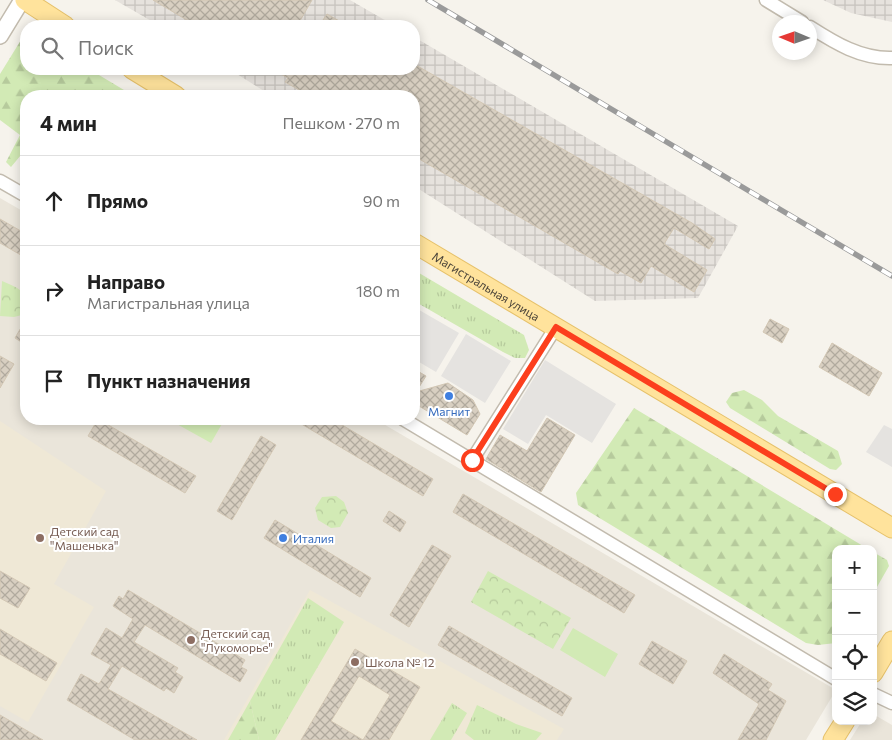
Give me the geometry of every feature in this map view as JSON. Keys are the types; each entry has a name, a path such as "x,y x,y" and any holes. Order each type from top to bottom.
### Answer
{"main road":[{"path":"23,0 55,20"},
{"path":"142,75 166,90"},
{"name":"Магистральная улица","path":"420,247 892,528"},
{"path":"877,665 892,641"},
{"path":"833,740 842,725"}],"street":[{"path":"0,36 23,0"},
{"path":"766,0 791,15"},
{"path":"817,31 854,51 878,58 892,58"},
{"path":"0,181 20,193"},
{"path":"472,460 556,327"},
{"path":"412,425 832,676"},
{"path":"877,696 892,702"}],"shaded area":[{"path":"115,0 350,0 385,20 150,20"},
{"path":"823,0 892,0 892,22 851,13"},
{"path":"420,40 738,226 698,298 595,301 420,190 420,90 262,90 239,75 420,75"},
{"path":"0,198 20,210 20,425 385,425 832,688 832,697 806,740 0,740"},
{"path":"420,310 459,333 436,372 420,363"},
{"path":"466,334 511,361 485,403 441,376"},
{"path":"545,360 616,404 592,443 546,415 528,444 503,429"},
{"name":"Детский сад \"Машенька\"","path":"0,421 106,491 54,584 94,607 28,722 0,706"},
{"path":"884,425 892,429 892,467 866,452"},
{"name":"Школа № 12","path":"310,590 564,729 557,740 224,740"},
{"path":"877,716 892,725 892,740 850,740 859,725 877,725"}],"green space":[{"path":"20,42 20,75 99,75 124,90 20,90 20,135 0,120 0,74"},
{"path":"20,135 20,156 11,167 6,162"},
{"path":"420,274 524,335 529,350 525,358 515,358 420,304"},
{"path":"2,281 20,290 20,316 0,316"},
{"path":"744,390 762,400 778,416 838,451 842,464 836,470 830,469 730,408 726,402 732,393"},
{"path":"634,408 861,545 832,545 832,643 818,645 806,643 578,505 576,493"},
{"path":"179,425 221,425 211,443"},
{"path":"336,496 344,502 348,513 340,527 331,528 318,520 315,508 322,497"},
{"path":"877,554 887,560 889,566 877,587"},
{"path":"488,571 571,618 553,649 471,602"},
{"path":"308,598 344,622 275,740 259,740 250,701"},
{"path":"573,628 618,654 605,677 560,650"},
{"path":"250,701 259,740 228,740"},
{"path":"452,703 467,713 451,740 430,740"},
{"path":"477,705 516,724 542,733 536,740 474,740 465,733"}],"building":[{"path":"153,0 312,0 300,20 187,20"},
{"path":"327,14 338,20 323,20"},
{"path":"420,67 692,223 715,239 709,249 674,228 664,244 707,270 694,292 651,266 641,283 620,271 618,274 420,159 420,90 299,90 285,82 288,78 283,75 420,75"},
{"path":"0,219 20,231 20,255 0,243"},
{"path":"770,319 789,329 782,343 763,332"},
{"path":"20,329 20,341 15,338"},
{"path":"832,343 882,373 869,396 819,367"},
{"path":"0,356 14,364 0,388"},
{"path":"420,372 426,376 420,386"},
{"path":"448,383 473,400 480,414 467,435 420,407 420,391"},
{"path":"547,418 575,435 541,492 486,459 500,435 527,451"},
{"path":"94,425 108,425 196,476 185,493 88,436"},
{"path":"303,425 342,425 433,479 423,496"},
{"path":"261,436 276,445 232,520 217,511"},
{"path":"463,494 635,595 624,613 453,512"},
{"path":"389,511 406,522 400,532 383,521"},
{"path":"275,520 371,578 360,597 264,538"},
{"path":"432,545 451,556 409,627 390,615"},
{"path":"0,571 30,588 18,608 0,598"},
{"name":"Детский сад \"Лукоморье\"","path":"128,590 245,660 241,667 247,670 240,682 145,625 134,642 178,668 175,672 183,677 174,693 166,688 164,691 122,666 108,689 197,740 135,740 67,700 81,674 99,684 111,665 91,654 106,628 122,638 133,619 113,606 119,596 123,599"},
{"path":"449,626 572,698 562,716 438,645"},
{"path":"0,629 57,663 46,681 0,654"},
{"path":"652,641 687,661 673,684 639,664"},
{"path":"355,649 420,687 389,740 363,740 301,740","holes":["359,676 390,695 363,740 331,721"]},
{"path":"724,654 772,684 768,690 786,701 766,740 738,740 759,704 713,673"},
{"path":"0,715 43,740 0,740"}],"railway":[{"path":"428,0 892,276"}],"place":[{"name":"Магнит","path":"449,396"},
{"name":"Детский сад \"Машенька\"","path":"40,538"},
{"name":"Италия","path":"283,538"},
{"name":"Детский сад \"Лукоморье\"","path":"191,640"},
{"name":"Школа № 12","path":"355,662"}],"route":[{"path":"472,460 480,451 556,327 835,494"}]}
